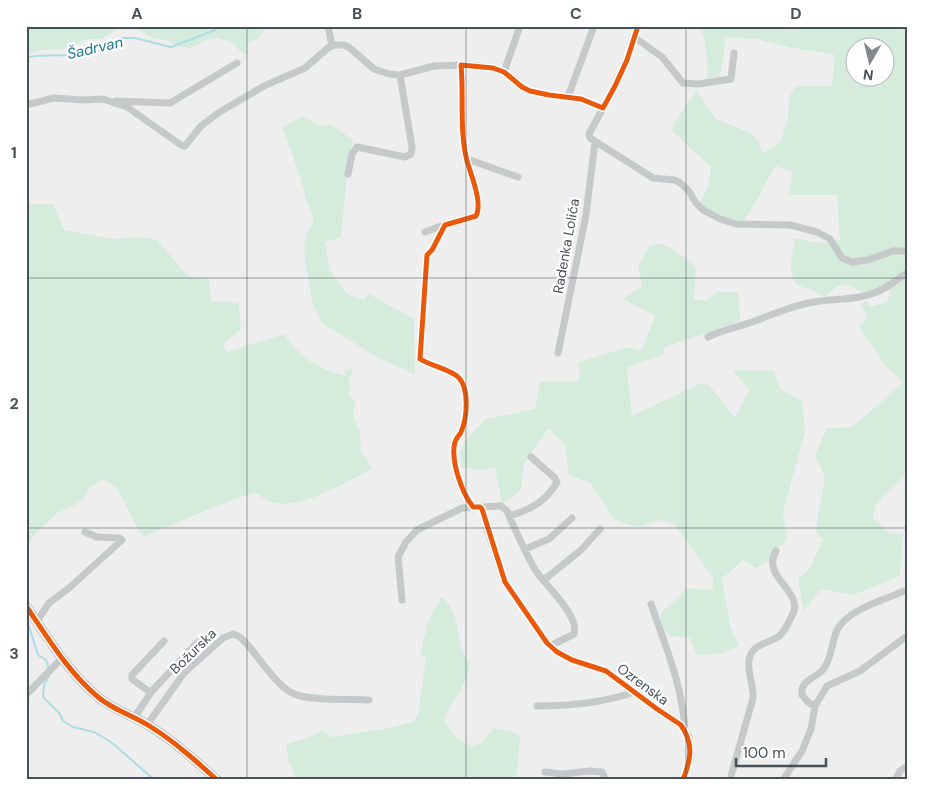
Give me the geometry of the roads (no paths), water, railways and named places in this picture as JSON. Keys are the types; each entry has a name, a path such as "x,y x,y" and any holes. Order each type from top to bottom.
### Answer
{"main road":[{"path":"26,606 37,621 58,661 105,703 147,725 191,756 217,780"}],"street":[{"path":"328,26 332,46"},
{"path":"504,72 520,26"},
{"path":"568,97 594,26"},
{"path":"26,105 54,98 103,99 127,107 181,145 186,146 201,126 218,113 264,86 305,68 332,46 340,45 356,52 374,69 389,74 400,76 434,66 489,66 504,72 530,91 549,96 587,101 603,108 627,60 638,26"},
{"path":"634,37 662,57 680,81 687,84 731,79 734,52"},
{"path":"109,101 170,103 237,63"},
{"path":"426,232 477,215 477,195 462,133 461,65"},
{"path":"348,174 352,154 357,147 406,157 411,154 412,147 400,76"},
{"name":"Radenka Lolića","path":"558,353 586,215 595,142 590,138 589,134 603,108"},
{"path":"595,142 653,178 670,179 680,182 703,210 720,219 736,224 790,225 817,232 830,239 842,258 852,262 868,260 893,251 907,251"},
{"path":"467,159 518,177"},
{"path":"708,337 728,328 753,322 774,313 810,302 851,299 873,294 888,288 907,273"},
{"path":"509,516 534,507 557,482 531,456"},
{"path":"402,600 398,557 406,542 417,530 462,508 501,506 507,511 537,572 563,603 575,629 574,634 550,646"},
{"path":"525,549 549,539 572,518"},
{"path":"544,580 581,550 600,529"},
{"name":"Ozrenska","path":"487,530 505,582 540,635 550,646 572,660 602,668 681,725 689,737 690,750 688,768 684,780"},
{"path":"37,621 49,603 69,588 122,540 119,538 97,537 85,532"},
{"path":"730,780 753,698 753,685 749,667 750,655 759,645 780,636 794,611 792,596 778,578 774,566 773,558 776,552"},
{"path":"815,706 809,703 802,695 802,688 809,679 826,666 835,635 843,621 853,614 907,590"},
{"name":"Ozrenska","path":"651,604 675,672 685,718 685,731"},
{"name":"Božurska","path":"147,725 184,673 223,638 232,634 242,638 268,672 291,693 305,696 369,700"},
{"path":"783,780 802,751 811,729 815,706 827,686 860,672 907,636"},
{"path":"151,693 132,679 132,675 164,641"},
{"path":"134,718 151,693 198,642"},
{"path":"26,695 58,661"},
{"name":"Ozrenska","path":"537,706 579,705 614,699 634,692"},
{"path":"895,780 900,771 907,766"},
{"path":"544,772 562,774 590,770 602,772 603,780"}],"waterway":[{"name":"Šadrvan","path":"26,58 69,55 122,38 135,38 171,47 215,30 217,26"},
{"path":"26,617 38,655 46,660 49,669"},
{"path":"49,676 44,685 43,697 60,714 63,721 73,727 94,732 111,742 151,777 158,780"}]}
